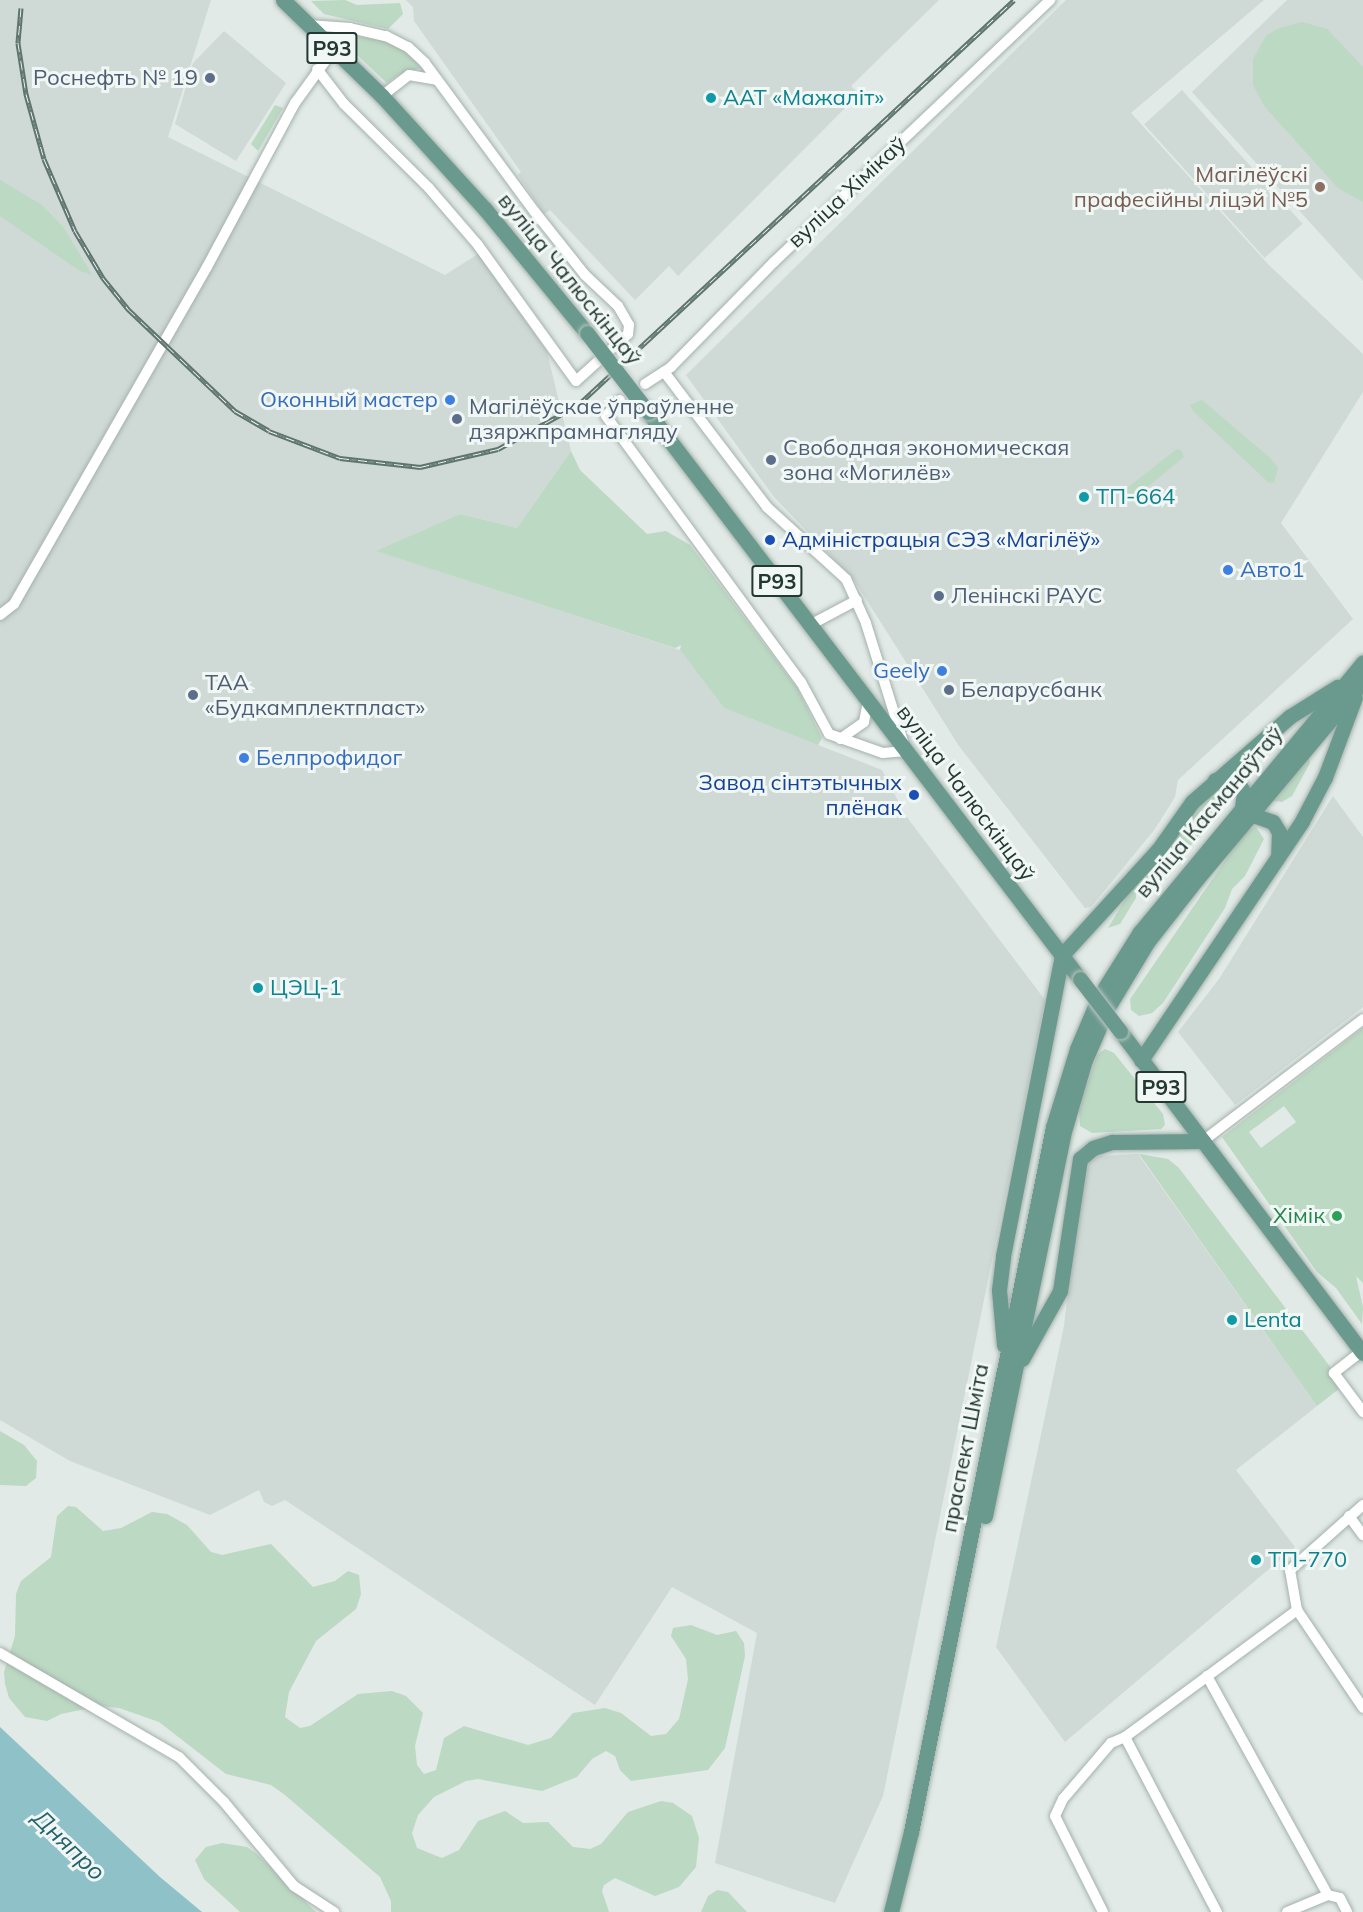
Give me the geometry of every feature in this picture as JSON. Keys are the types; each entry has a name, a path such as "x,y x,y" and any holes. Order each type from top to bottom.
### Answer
{"main road":[{"name":"вуліца Чалюскінцаў","path":"283,0 382,96 485,209 587,333 1362,1352"},
{"name":"вуліца Касманаўтаў","path":"1103,1002 1140,932 1357,683 1363,662"},
{"path":"1010,1366 999,1290 1062,956 1084,935 1158,850 1192,802 1215,780 1289,717 1357,683"},
{"path":"1141,1060 1278,856 1325,777 1357,683"},
{"path":"1215,780 1233,780 1244,793 1246,811 1273,822 1279,832 1278,856"},
{"name":"праспект Шміта","path":"901,1912 1010,1366 1053,1127 1077,1049 1103,1002"},
{"path":"1010,1366 1060,1291 1080,1159 1093,1148 1112,1142 1203,1141"},
{"name":"праспект Шміта","path":"891,1912 911,1832 1010,1366"}],"street":[{"name":"вуліца Хімікаў","path":"645,384 664,372 774,262 1050,0"},
{"path":"308,25 350,28 386,36 408,47 438,80 535,212 585,275 618,306 629,325 628,334 576,381 478,245 429,188 344,104 317,69"},
{"path":"0,615 14,604 317,69 334,49"},
{"path":"382,96 409,75 438,80"},
{"path":"620,400 606,416 795,674 829,734 883,753 906,752 857,600 846,579 768,507 664,372"},
{"path":"810,625 857,600"},
{"path":"840,739 864,722 868,702"},
{"path":"1203,1141 1363,1019"},
{"path":"1362,1352 1334,1373 1363,1412"},
{"path":"1363,1505 1290,1570 1297,1610 1363,1708"},
{"path":"1349,1516 1363,1535"},
{"path":"1103,1912 1055,1816 1063,1798 1111,1743 1125,1737 1297,1610"},
{"path":"0,1653 179,1757 224,1802 294,1886 334,1912"},
{"path":"1208,1676 1328,1895"},
{"path":"1125,1737 1217,1912"},
{"path":"1287,1912 1328,1895 1340,1898 1347,1912"}],"shaded area":[{"path":"0,0 211,0 168,137 445,275 481,252 547,352 571,451 517,528 460,514 377,551 680,650 724,708 882,770 906,816 1045,1000 883,1796 835,1903 715,1863 757,1633 672,1587 595,1705 285,1500 272,1506 264,1502 259,1490 210,1515 70,1461 0,1420"},
{"name":"ААТ «Мажаліт»","path":"406,0 939,0 851,86 859,94 678,276 669,266 635,300 550,210 544,214 518,175 521,172 414,21 413,7"},
{"path":"1066,0 1264,0 1131,113 1268,264 1363,354 1363,392 1281,523 1353,619 1178,780 1175,797 1155,829 1091,907 1085,908 959,746 854,580 774,497 686,375"},
{"name":"Магілёўскі прафесійны ліцэй №5","path":"1287,0 1363,0 1363,281 1192,92"},
{"path":"224,31 286,83 236,161 175,124 193,63"},
{"path":"1182,90 1302,224 1265,258 1144,124"},
{"path":"1333,796 1363,837 1363,1007 1235,1105 1178,1032 1219,979"},
{"path":"1138,1154 1317,1406 1236,1470 1295,1547 1065,1742 996,1647 1064,1326 1076,1224 1089,1162 1099,1156"}],"green space":[{"path":"345,0 357,5 400,3 403,14 388,29 324,14 311,1"},
{"path":"1302,22 1327,29 1363,67 1363,202 1338,188 1265,107 1253,85 1253,59 1266,36 1277,29"},
{"path":"343,34 385,41 407,52 421,68 398,75 387,83 340,39"},
{"path":"275,105 283,108 258,151 251,144"},
{"path":"0,180 42,205 64,228 92,275 80,271 0,216"},
{"path":"1202,400 1270,458 1278,468 1274,482 1269,483 1193,411 1190,405"},
{"path":"1177,449 1181,450 1184,457 1135,497 1121,502 1126,489"},
{"path":"571,451 580,470 647,534 666,531 690,545 797,688 822,738 818,745 724,708 680,650 681,645 675,648 376,551 460,514 517,528"},
{"path":"1309,757 1310,763 1292,796 1282,802 1274,801 1272,797"},
{"path":"1215,788 1225,789 1229,799 1191,845 1171,856 1147,878 1145,874"},
{"path":"1256,827 1264,839 1245,876 1232,889 1225,908 1163,1003 1152,1013 1139,1016 1131,1010 1130,999 1247,829"},
{"path":"1136,887 1136,898 1120,924 1108,928 1132,888"},
{"name":"Хімік","path":"1363,1028 1363,1283 1356,1276 1363,1307 1362,1324 1336,1288 1317,1272 1222,1137","holes":["1284,1106 1296,1122 1261,1148 1249,1132"]},
{"path":"1105,1049 1114,1053 1163,1114 1165,1125 1161,1129 1092,1133 1080,1126 1079,1110 1089,1078 1097,1055"},
{"path":"1139,1154 1168,1159 1179,1168 1344,1385 1317,1406"},
{"path":"0,1431 24,1445 37,1461 36,1478 26,1486 0,1485"},
{"path":"68,1506 76,1507 103,1531 121,1528 152,1512 167,1514 187,1525 211,1552 222,1555 271,1544 313,1587 335,1581 348,1571 359,1575 361,1594 356,1609 316,1641 289,1692 285,1717 300,1728 310,1726 358,1694 392,1691 406,1696 423,1713 415,1746 417,1765 424,1774 436,1770 444,1738 464,1726 528,1745 551,1738 573,1713 605,1708 621,1713 651,1736 666,1734 679,1719 688,1679 686,1659 671,1636 673,1628 691,1625 717,1635 736,1631 744,1643 745,1656 725,1748 708,1770 631,1781 620,1770 615,1756 606,1751 592,1759 577,1777 542,1791 478,1779 466,1781 434,1797 418,1815 412,1833 417,1848 442,1858 459,1850 478,1821 505,1811 523,1823 548,1822 573,1847 590,1849 601,1844 628,1812 661,1801 673,1803 692,1816 699,1838 696,1867 679,1887 655,1896 615,1878 604,1885 602,1891 609,1912 391,1912 391,1901 380,1877 285,1795 271,1785 226,1774 159,1722 119,1708 100,1706 61,1714 47,1721 25,1717 9,1698 4,1672 15,1636 16,1594 21,1581 51,1557 57,1516"},
{"path":"222,1843 247,1847 257,1854 316,1912 240,1912 204,1879 195,1860 206,1847"},
{"path":"717,1890 728,1892 747,1912 701,1912 708,1896"}],"water":[{"name":"Дняпро","path":"0,1727 160,1877 202,1912 0,1912"}],"railway":[{"path":"21,8 18,43 26,94 44,159 75,231 103,278 128,309 235,411 269,431 340,458 420,467 498,449 578,405 1014,0"}],"place":[{"name":"Роснефть № 19","path":"210,78"},
{"name":"ААТ «Мажаліт»","path":"711,98"},
{"name":"Магілёўскі прафесійны ліцэй №5","path":"1320,187"},
{"name":"Оконный мастер","path":"450,400"},
{"name":"Магілёўскае ўпраўленне дзяржпрамнагляду","path":"457,419"},
{"name":"Свободная экономическая зона «Могилёв»","path":"771,460"},
{"name":"ТП-664","path":"1084,497"},
{"name":"Адміністрацыя СЭЗ «Магілёў»","path":"770,540"},
{"name":"Авто1","path":"1228,570"},
{"name":"Ленінскі РАУС","path":"939,596"},
{"name":"Geely","path":"942,671"},
{"name":"Беларусбанк","path":"949,690"},
{"name":"ТАА «Будкамплектпласт»","path":"193,695"},
{"name":"Белпрофидог","path":"244,758"},
{"name":"Завод сінтэтычных плёнак","path":"914,795"},
{"name":"ЦЭЦ-1","path":"258,988"},
{"name":"Хімік","path":"1337,1216"},
{"name":"Lenta","path":"1232,1320"},
{"name":"ТП-770","path":"1256,1560"}]}
